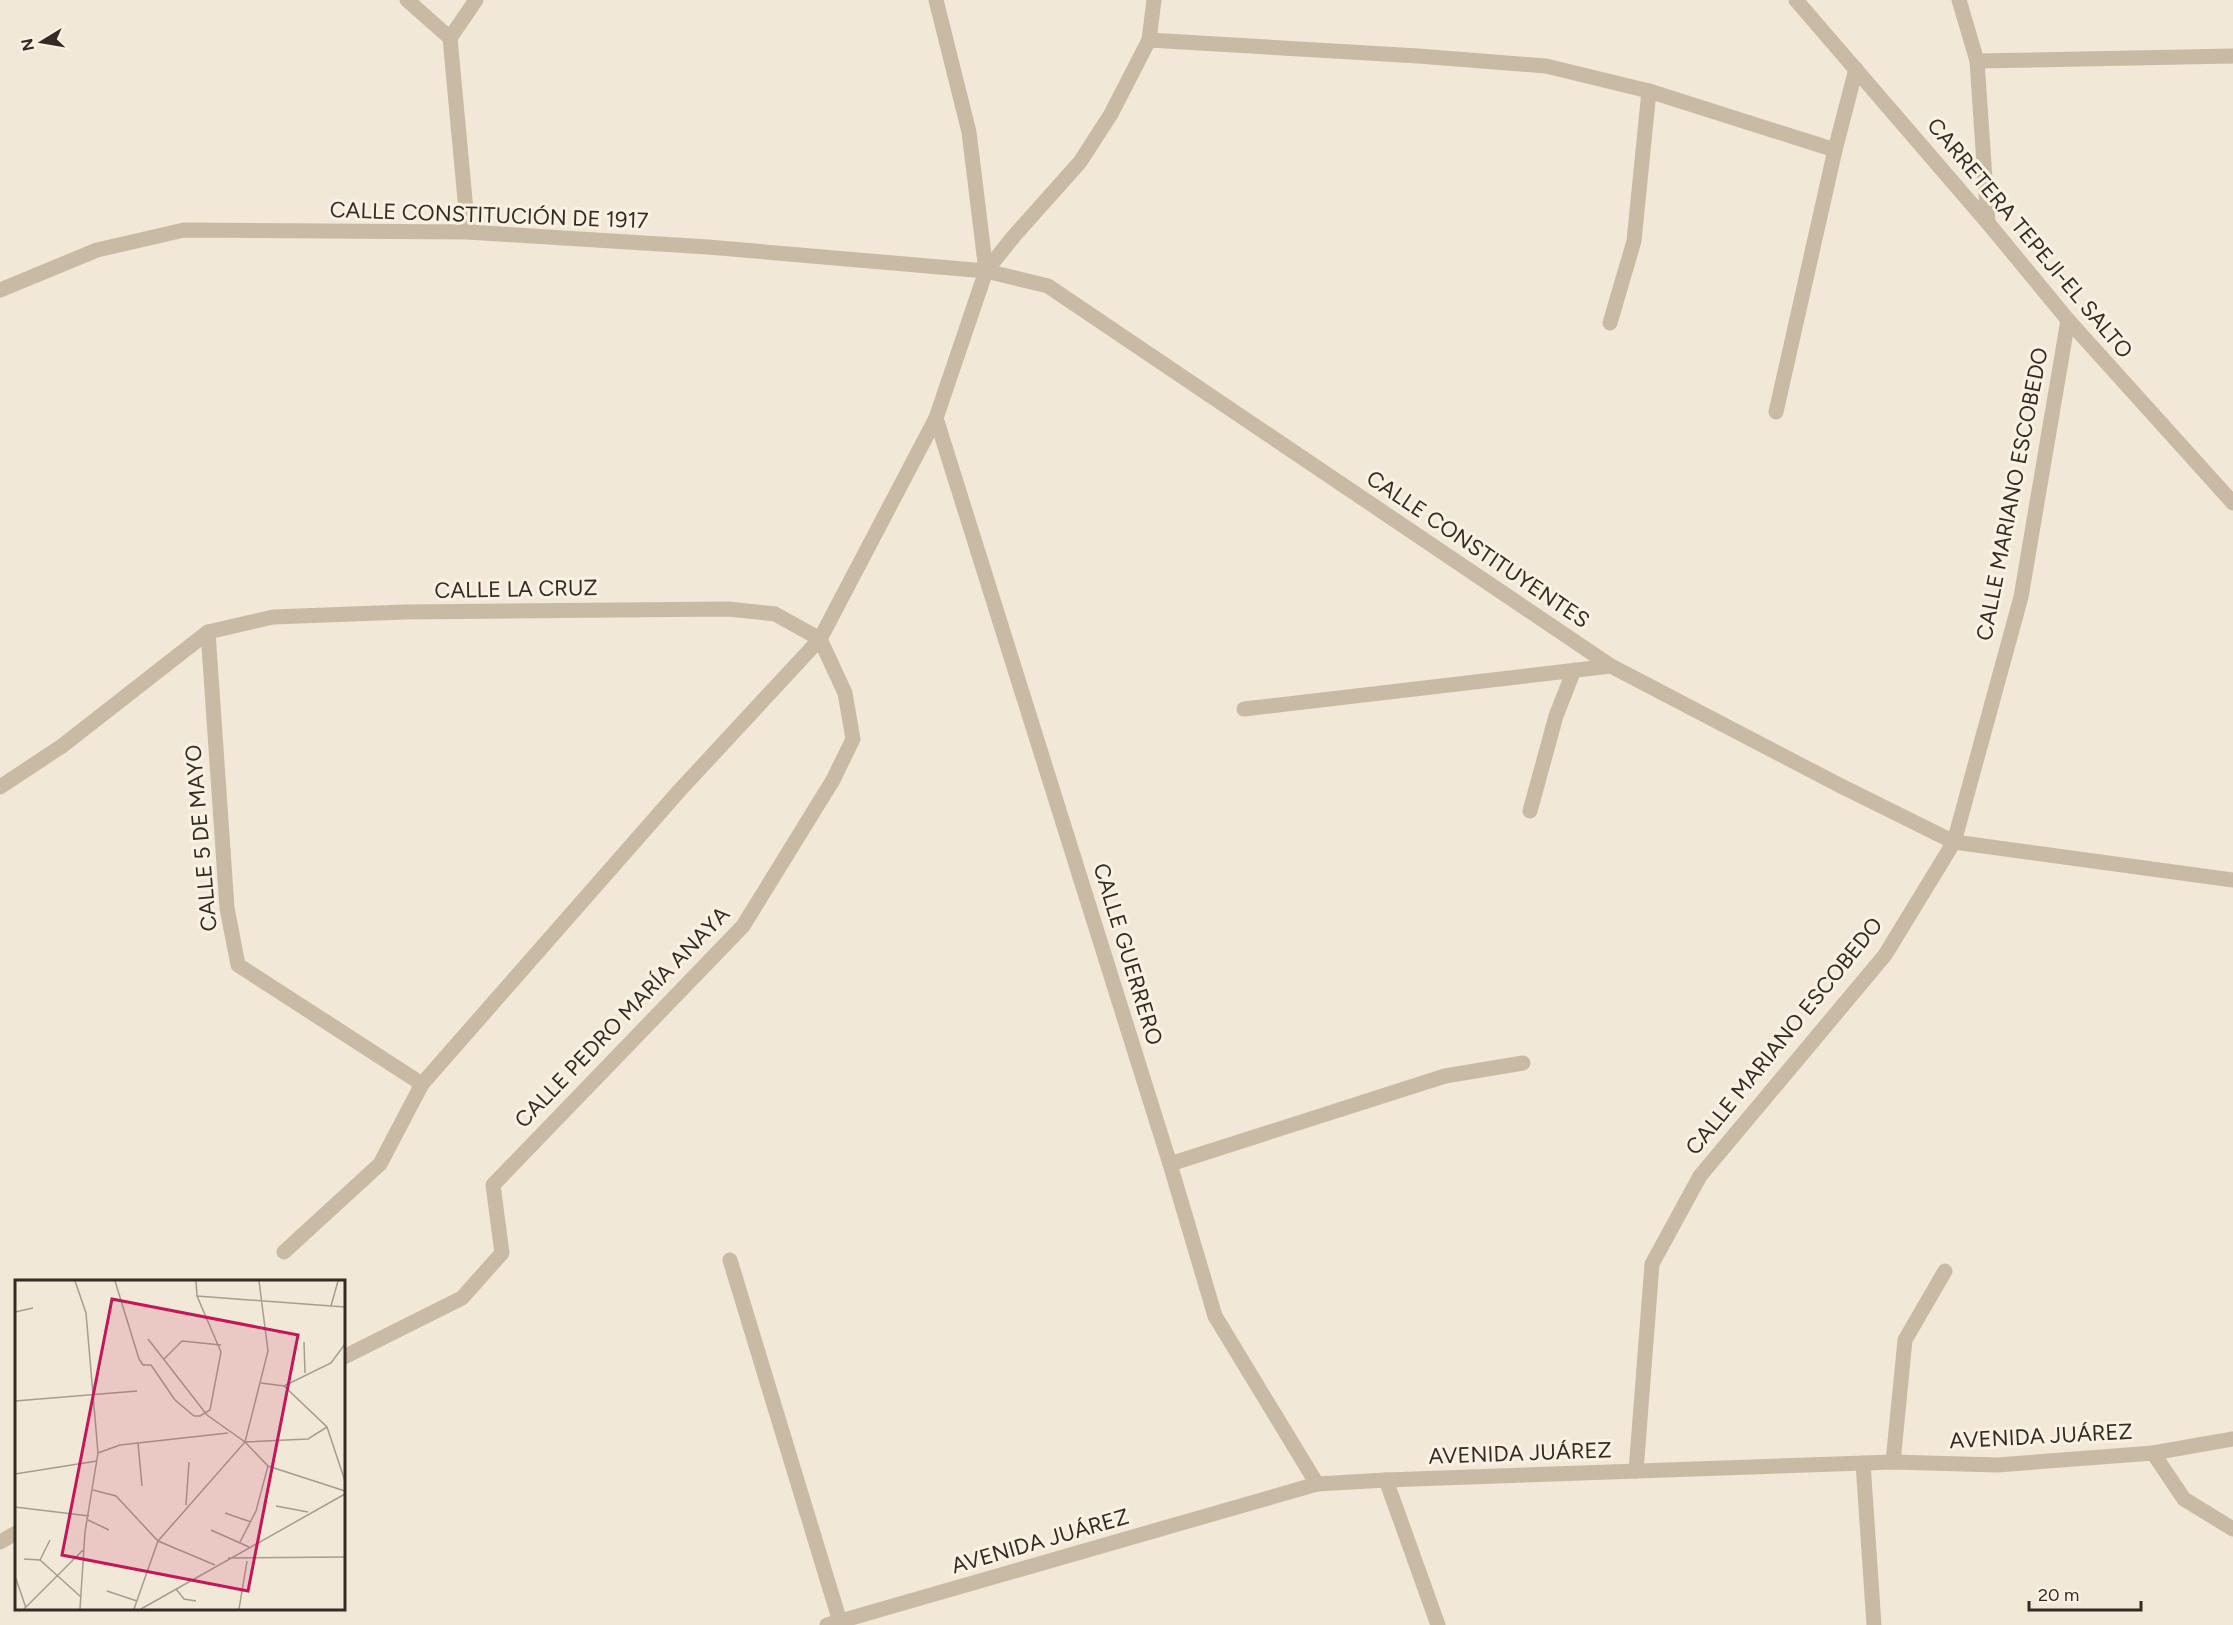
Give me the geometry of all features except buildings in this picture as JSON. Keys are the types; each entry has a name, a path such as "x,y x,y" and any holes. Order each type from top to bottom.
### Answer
{"street":[{"path":"407,0 450,38"},
{"path":"468,232 450,38 476,0"},
{"path":"936,0 969,132 986,271"},
{"path":"284,1252 380,1164 422,1084 679,791 820,639 936,418 986,271 1080,162 1111,114 1149,40 1154,0"},
{"name":"CARRETERA TEPEJI-EL SALTO","path":"1796,0 1988,223 2068,320 2233,503"},
{"path":"1959,0 1977,61 1988,223"},
{"path":"1149,40 1546,66 1649,91 1835,150"},
{"path":"1977,61 2233,56"},
{"path":"1776,412 1835,150 1856,69"},
{"path":"1610,323 1634,241 1649,91"},
{"name":"CALLE CONSTITUCIÓN DE 1917","path":"0,290 97,250 184,230 468,232 708,247 986,271"},
{"name":"CALLE CONSTITUYENTES","path":"986,271 1048,286 1611,666 1839,786 1954,842 2233,880"},
{"name":"CALLE MARIANO ESCOBEDO","path":"1636,1471 1652,1264 1700,1176 1885,955 1954,842 2021,597 2068,320"},
{"name":"CALLE GUERRERO","path":"936,418 1170,1164 1215,1316 1317,1485"},
{"name":"CALLE LA CRUZ","path":"208,632 273,617 405,612 728,609 775,614 820,639"},
{"path":"0,787 62,746 208,632"},
{"name":"CALLE 5 DE MAYO","path":"208,632 226,908 238,965 422,1084"},
{"name":"CALLE PEDRO MARÍA ANAYA","path":"345,1356 462,1298 502,1253 493,1185 743,926 833,780 853,739 845,693 820,639"},
{"path":"1244,709 1611,666"},
{"path":"1530,811 1556,716 1574,670"},
{"path":"1170,1164 1445,1076 1523,1063"},
{"path":"730,1260 836,1624"},
{"path":"1893,1462 1905,1340 1945,1271"},
{"name":"AVENIDA JUÁREZ","path":"836,1624 1317,1485 1386,1480 1893,1462 1997,1465 2153,1453 2233,1439"},
{"path":"2153,1453 2184,1499 2233,1529"},
{"path":"1863,1463 1874,1625"},
{"path":"1386,1480 1438,1625"},
{"path":"0,1542 15,1534"}]}
